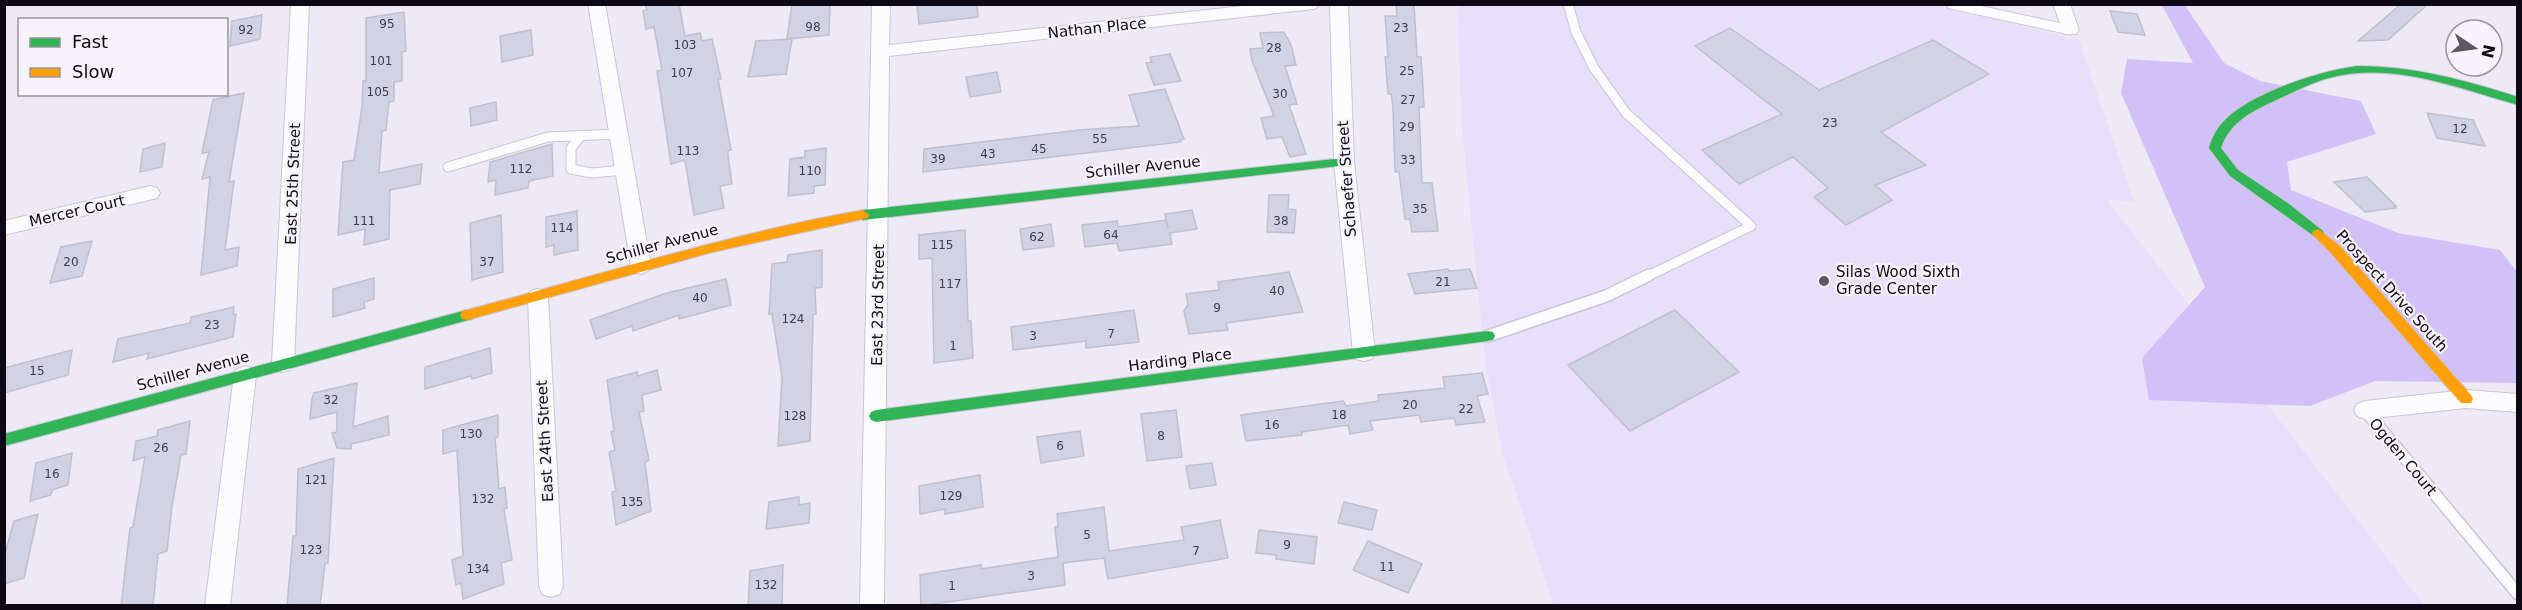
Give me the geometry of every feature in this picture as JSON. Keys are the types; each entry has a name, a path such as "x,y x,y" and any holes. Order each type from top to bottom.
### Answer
{"street":[{"name":"East 25th Street","path":"283,363 300,4"},
{"path":"596,4 641,266"},
{"name":"East 23rd Street","path":"872,606 881,4"},
{"name":"Nathan Place","path":"881,51 1314,4"},
{"name":"Schaefer Street","path":"1339,4 1344,162 1364,353"},
{"path":"2061,4 2070,30"},
{"name":"Prospect Drive South","path":"2466,399 2335,249 2285,207 2234,172 2215,147 2217,138 2228,120 2311,79 2333,73 2356,71 2404,74 2478,89 2517,101"},
{"name":"Schiller Avenue","path":"4,440 283,363 538,297 641,266 801,225 879,213 1344,162"},
{"name":"Mercer Court","path":"4,228 150,194"},
{"name":"East 24th Street","path":"538,297 551,586"},
{"name":"Harding Place","path":"876,416 1488,336"},
{"path":"217,606 244,375"},
{"name":"Ogden Court","path":"2365,410 2466,399 2517,402"}],"lane":[{"path":"1488,336 1606,296 1751,226 1626,113 1594,68 1576,32 1568,4"},
{"path":"1951,4 2070,30"},
{"path":"448,167 548,137 617,134"},
{"path":"580,137 571,148 571,169 596,174 625,170"},
{"name":"Ogden Court","path":"2365,410 2517,594"}],"shaded area":[{"name":"Silas Wood Sixth Grade Center","path":"1933,4 2079,40 2134,202 2106,199 2424,605 1554,605 1502,452 1485,360 1461,117 1458,5"},
{"path":"2184,4 2224,63 2260,81 2361,101 2376,134 2287,162 2291,190 2398,233 2500,250 2517,272 2517,383 2375,381 2310,406 2149,400 2142,358 2205,287 2121,93 2127,59 2193,63 2162,5"}],"building":[{"path":"645,4 679,4 685,36 700,33 702,41 712,39 721,79 718,79 731,150 728,151 728,156 732,184 720,186 724,208 694,215 685,160 671,164 657,71 662,70 654,27 646,29 643,11 647,10"},
{"path":"792,4 830,4 829,35 787,39"},
{"path":"917,4 977,4 978,17 919,24"},
{"path":"1396,4 1414,4 1417,57 1421,57 1424,107 1419,107 1422,183 1432,183 1438,231 1412,232 1410,219 1405,219 1399,172 1395,172 1393,107 1391,94 1388,94 1385,57 1388,57 1385,16 1397,16"},
{"path":"2401,4 2428,4 2388,40 2358,41"},
{"path":"2110,11 2137,14 2145,35 2118,32"},
{"path":"404,12 406,51 402,52 402,81 394,82 394,101 389,102 386,130 382,131 379,173 422,164 420,184 390,190 389,239 364,245 365,229 338,235 343,162 354,160 362,107 363,81 366,81 366,18"},
{"path":"262,15 260,39 230,46 232,21"},
{"path":"1730,28 1819,90 1933,40 1989,74 1881,132 1926,165 1875,185 1892,200 1846,225 1814,197 1828,188 1793,157 1739,184 1702,150 1782,114 1695,46"},
{"path":"531,30 533,55 502,62 500,36"},
{"path":"1284,32 1291,45 1296,65 1285,66 1297,104 1289,105 1306,154 1290,157 1282,137 1267,139 1261,118 1274,116 1252,61 1250,49 1263,48 1260,33"},
{"path":"792,39 786,74 748,77 756,41"},
{"path":"1170,54 1181,81 1154,85 1146,63 1152,62 1150,57"},
{"path":"997,72 1001,92 970,97 966,77"},
{"path":"1165,89 1184,139 1180,140 1181,142 923,172 924,149 1079,130 1139,126 1129,95"},
{"path":"244,93 229,182 234,181 225,250 239,247 237,266 201,275 210,177 202,179 209,152 202,153 213,100"},
{"path":"496,102 497,120 471,126 470,108"},
{"path":"2427,113 2473,120 2485,146 2437,138"},
{"path":"165,143 162,167 140,172 143,149"},
{"path":"552,144 553,176 529,181 528,188 495,195 496,180 488,182 490,162"},
{"path":"826,148 825,185 814,186 814,193 788,196 790,159 805,157 805,151"},
{"path":"2367,177 2396,208 2365,212 2334,182"},
{"path":"1269,195 1289,195 1288,209 1296,210 1294,233 1267,232"},
{"path":"1192,210 1197,229 1170,233 1172,244 1119,251 1117,243 1085,247 1082,225 1117,221 1118,227 1166,220 1168,228 1165,214"},
{"path":"577,211 578,250 554,255 554,245 546,247 546,217"},
{"path":"501,215 503,272 472,280 470,223"},
{"path":"1051,224 1054,246 1023,250 1020,229"},
{"path":"965,230 968,321 971,321 973,358 934,363 932,258 919,259 919,235"},
{"path":"92,241 82,276 50,283 61,247"},
{"path":"822,250 822,287 815,288 816,314 813,315 810,441 778,446 782,377 772,314 769,314 772,264 787,262 788,255"},
{"path":"1448,269 1449,271 1470,269 1477,288 1415,294 1408,274"},
{"path":"1289,272 1303,312 1226,323 1228,330 1189,334 1184,311 1188,305 1186,294 1219,290 1218,282"},
{"path":"374,278 374,299 364,302 365,308 333,317 333,289"},
{"path":"726,279 731,305 679,319 679,315 633,331 632,326 596,339 590,320 667,293"},
{"path":"234,307 233,315 236,314 233,337 147,359 149,353 113,362 118,339 190,323 191,317"},
{"path":"1134,310 1139,342 1086,348 1086,341 1013,350 1011,327"},
{"path":"1675,310 1739,372 1630,431 1568,365"},
{"path":"490,348 492,373 472,379 471,376 425,389 425,367"},
{"path":"72,350 68,375 4,393 4,368"},
{"path":"657,370 661,390 642,395 644,411 639,412 649,460 645,462 651,511 616,525 612,492 616,491 609,452 615,450 611,432 614,431 607,380 637,372 638,376"},
{"path":"1482,373 1488,394 1477,396 1485,422 1456,425 1454,418 1421,422 1419,415 1370,421 1373,430 1350,434 1348,425 1302,432 1302,435 1246,441 1241,415 1343,401 1346,406 1379,401 1378,395 1445,388 1443,377"},
{"path":"357,383 353,427 388,416 389,435 351,444 351,449 337,448 332,433 337,432 337,412 310,419 312,399 314,393"},
{"path":"1176,410 1182,457 1147,461 1141,414"},
{"path":"498,415 498,437 495,438 499,489 505,487 507,508 504,509 512,560 501,563 504,584 463,599 461,583 456,585 452,560 463,556 457,450 443,454 443,430"},
{"path":"190,421 186,454 181,455 167,551 158,554 153,606 121,606 130,528 133,527 145,457 133,461 136,441 157,436 158,430"},
{"path":"1080,431 1084,456 1041,463 1037,437"},
{"path":"72,453 68,485 52,490 51,495 30,501 36,463"},
{"path":"334,458 328,563 325,564 320,606 287,606 293,536 296,536 298,469"},
{"path":"1212,463 1216,485 1190,489 1186,466"},
{"path":"980,475 983,507 945,514 945,509 920,514 919,486"},
{"path":"799,497 799,505 810,503 809,523 766,529 769,502"},
{"path":"1344,502 1377,510 1372,530 1338,523"},
{"path":"1104,507 1109,551 1184,540 1181,527 1220,520 1228,558 1108,579 1104,558 1063,563 1065,585 921,606 920,575 981,565 981,569 1058,557 1055,527 1058,527 1057,514"},
{"path":"38,514 24,578 4,584 4,557 14,521"},
{"path":"1259,530 1317,537 1314,564 1276,559 1276,555 1256,553"},
{"path":"1368,541 1422,564 1408,593 1353,570"},
{"path":"783,565 782,606 748,606 750,571"}],"traffic: fast":[{"path":"2318,234 2285,207 2234,173 2215,148 2222,131 2241,113 2307,81 2334,73 2357,70 2404,72 2427,76 2474,87 2518,101"},
{"path":"863,215 1344,162"},
{"path":"4,440 467,315"},
{"path":"876,416 1488,336"}],"traffic: slow":[{"path":"467,315 713,247 863,215"},
{"path":"2318,234 2335,249 2466,399"}],"place":[{"name":"Silas Wood Sixth Grade Center","path":"1824,281"}]}
